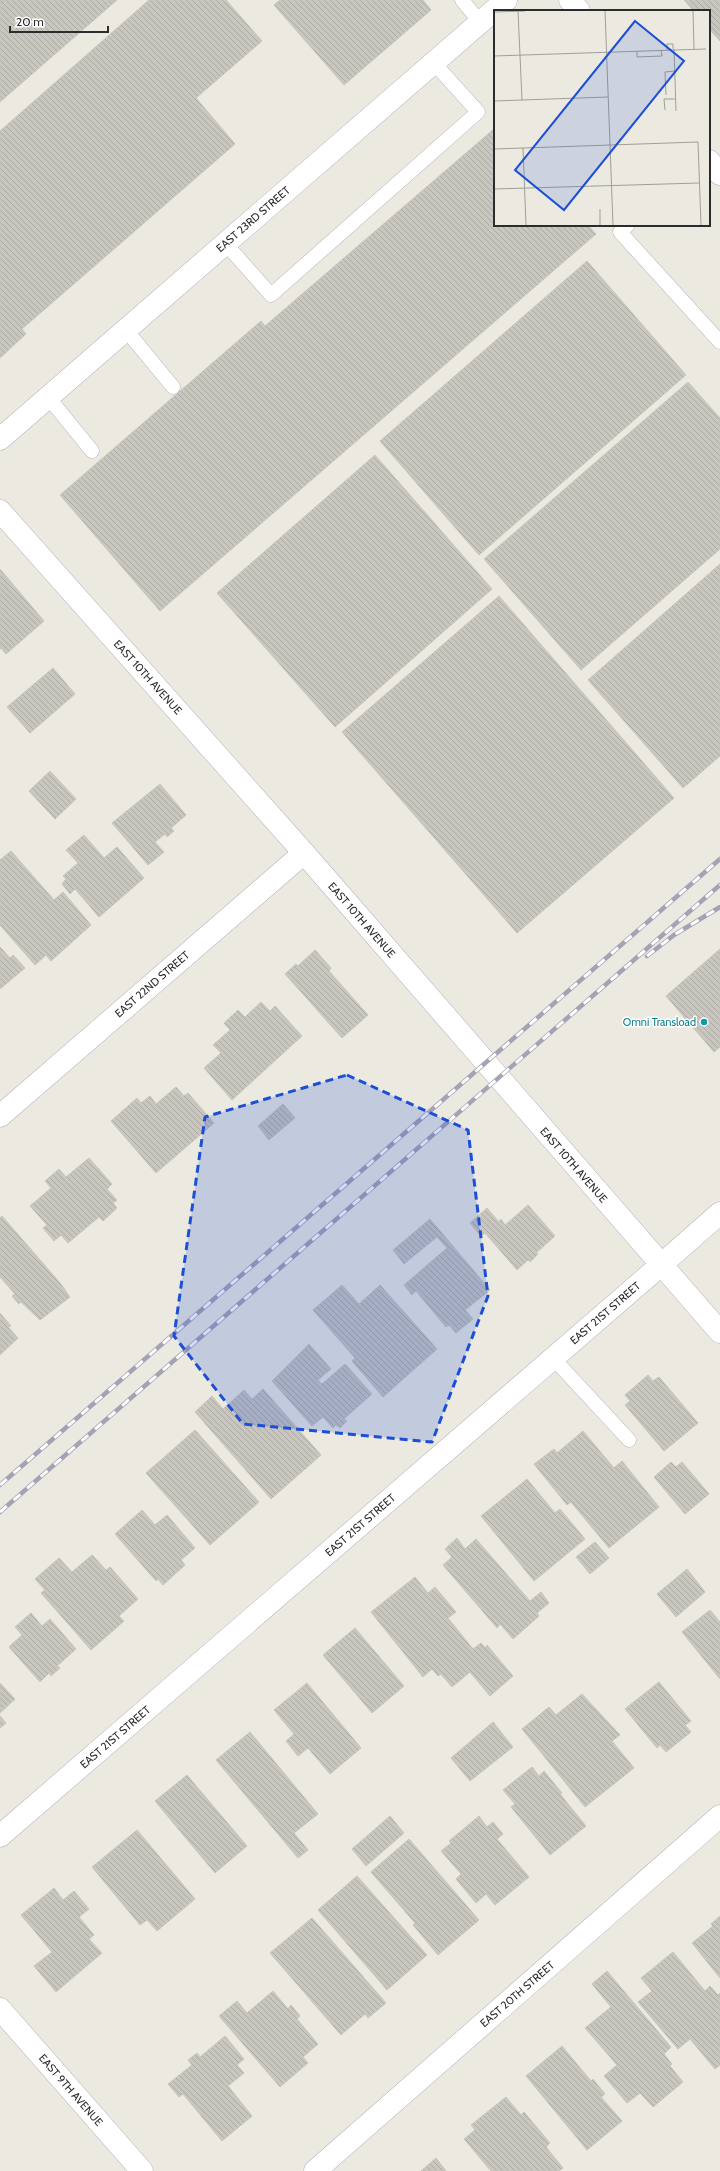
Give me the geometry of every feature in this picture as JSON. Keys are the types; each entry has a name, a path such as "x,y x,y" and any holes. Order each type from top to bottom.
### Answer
{"street":[{"name":"EAST 23RD STREET","path":"494,10 506,0"},
{"path":"570,0 579,10"},
{"name":"EAST 23RD STREET","path":"0,439 494,10"},
{"path":"710,162 720,174"},
{"name":"EAST 10TH AVENUE","path":"0,512 304,853 720,1332"},
{"name":"EAST 22ND STREET","path":"0,1116 304,853"},
{"name":"EAST 21ST STREET","path":"0,1836 720,1213"},
{"name":"EAST 20TH STREET","path":"315,2171 720,1816"},
{"name":"EAST 9TH AVENUE","path":"0,2008 142,2171"}],"lane":[{"path":"462,0 480,22"},
{"path":"225,243 271,295 478,112 434,62"},
{"path":"627,226 620,232 720,342"},
{"path":"126,330 173,387"},
{"path":"48,397 92,451"},
{"path":"553,1358 629,1440"}],"highlighted area":[{"path":"347,1075 468,1130 488,1296 432,1442 243,1424 174,1336 205,1117"}],"building":[{"path":"0,0 117,0 0,102"},
{"path":"149,0 226,0 262,41 196,98 235,144 22,329 26,334 0,358 0,131"},
{"path":"280,0 423,0 431,10 344,85 274,5"},
{"path":"684,0 720,0 720,41 710,30 710,10 693,10"},
{"path":"494,129 494,226 589,226 596,234 160,611 60,495 261,321 265,326"},
{"path":"587,261 686,375 479,555 380,441"},
{"path":"688,382 720,418 720,549 581,670 484,559"},
{"path":"375,455 492,589 335,727 217,593"},
{"path":"720,564 720,756 683,788 588,680"},
{"path":"0,569 44,621 6,654 1,648 0,649"},
{"path":"499,596 674,798 517,933 342,732"},
{"path":"53,668 75,694 30,733 7,707"},
{"path":"50,771 76,799 55,819 29,791"},
{"path":"160,784 186,815 171,828 174,831 167,837 165,834 155,842 164,852 148,865 112,823"},
{"path":"84,835 104,858 117,847 144,878 99,917 75,889 70,894 62,884 66,879 63,876 78,863 66,850"},
{"path":"11,851 54,900 63,892 91,925 51,961 46,955 35,965 0,925 0,860"},
{"path":"0,947 10,958 13,955 25,968 0,989"},
{"name":"Omni Transload","path":"720,949 720,1047 714,1052 666,996"},
{"path":"315,950 331,968 329,971 368,1015 342,1038 285,974 296,964 298,966"},
{"path":"261,1002 270,1011 275,1006 302,1036 232,1100 204,1068 221,1053 213,1045 230,1030 224,1023 238,1010 245,1017"},
{"path":"176,1087 184,1096 188,1093 214,1123 156,1173 111,1121 137,1098 141,1103 150,1096 156,1104"},
{"path":"283,1104 295,1118 269,1140 258,1126"},
{"path":"89,1158 112,1184 107,1189 117,1200 113,1203 117,1208 103,1221 99,1217 68,1243 61,1235 54,1241 43,1228 47,1225 30,1206 51,1188 45,1181 59,1169 66,1177"},
{"path":"528,1205 555,1236 536,1253 538,1254 530,1262 528,1260 517,1270 485,1233 481,1236 470,1223 487,1208 499,1222 501,1219 505,1225"},
{"path":"2,1216 61,1284 70,1297 40,1320 21,1302 19,1304 12,1296 15,1294 0,1277 0,1218"},
{"path":"430,1219 490,1290 465,1310 473,1319 456,1333 449,1325 446,1327 416,1291 412,1295 404,1285 447,1248 437,1237 404,1264 393,1250"},
{"path":"342,1285 359,1304 380,1285 437,1349 383,1397 352,1361 355,1358 313,1310"},
{"path":"0,1313 11,1326 8,1327 18,1338 0,1355"},
{"path":"309,1344 331,1369 318,1380 322,1384 345,1364 372,1394 344,1419 347,1421 340,1428 336,1425 333,1428 323,1417 312,1426 272,1381"},
{"path":"648,1375 653,1381 659,1377 698,1423 664,1451 625,1405 630,1401 625,1395"},
{"path":"263,1389 321,1455 271,1499 195,1412 212,1396 223,1409 244,1390 252,1399"},
{"path":"195,1430 259,1502 210,1545 146,1473"},
{"path":"583,1431 614,1468 622,1461 659,1507 609,1548 571,1502 567,1505 534,1464 554,1449 557,1453"},
{"path":"671,1462 676,1467 682,1462 709,1494 685,1514 654,1477"},
{"path":"527,1479 555,1513 560,1509 585,1539 534,1581 481,1516"},
{"path":"142,1510 155,1525 167,1515 195,1548 181,1560 185,1565 163,1585 158,1579 156,1581 115,1534"},
{"path":"457,1538 465,1549 476,1539 530,1601 541,1592 549,1603 537,1613 539,1616 513,1639 500,1624 497,1628 443,1565 452,1557 445,1549"},
{"path":"595,1542 609,1558 590,1574 576,1557"},
{"path":"92,1555 106,1570 110,1567 138,1599 119,1616 124,1621 91,1650 41,1593 45,1590 35,1579 59,1558 72,1572"},
{"path":"687,1569 705,1592 676,1617 657,1594"},
{"path":"415,1577 428,1593 435,1587 456,1612 448,1618 473,1649 481,1643 485,1648 487,1645 513,1676 490,1696 470,1672 452,1687 441,1674 438,1676 432,1669 423,1677 371,1612"},
{"path":"710,1610 720,1622 720,1679 682,1632"},
{"path":"31,1613 42,1626 50,1619 76,1649 57,1666 60,1668 51,1676 49,1673 40,1682 9,1647 22,1635 15,1627"},
{"path":"355,1628 404,1686 372,1713 323,1655"},
{"path":"659,1682 691,1721 685,1725 691,1732 666,1752 660,1745 657,1748 625,1709"},
{"path":"0,1683 15,1699 0,1713"},
{"path":"307,1683 361,1748 330,1774 308,1748 298,1756 286,1741 294,1734 274,1710"},
{"path":"582,1694 620,1735 612,1741 634,1768 585,1807 522,1729 549,1707 556,1715"},
{"path":"0,1716 6,1723 0,1728"},
{"path":"493,1722 513,1747 470,1781 451,1758"},
{"path":"250,1732 318,1814 294,1833 308,1850 298,1858 216,1760"},
{"path":"532,1767 539,1776 544,1771 562,1793 560,1794 586,1826 550,1855 511,1807 515,1804 503,1790"},
{"path":"187,1775 247,1846 215,1873 155,1801"},
{"path":"390,1816 404,1833 366,1866 352,1849"},
{"path":"479,1816 487,1827 493,1822 503,1834 497,1839 529,1877 495,1905 486,1894 476,1903 456,1879 461,1874 441,1851 451,1843 449,1841"},
{"path":"137,1830 195,1899 157,1931 147,1920 140,1925 92,1867"},
{"path":"409,1839 479,1920 438,1955 413,1925 415,1923 371,1872"},
{"path":"357,1876 427,1955 387,1990 318,1910"},
{"path":"54,1888 63,1900 74,1891 89,1909 79,1917 94,1935 89,1939 102,1953 56,1992 34,1966 52,1952 21,1915"},
{"path":"720,1916 720,1978 692,1943 713,1926 711,1924"},
{"path":"312,1918 386,2003 368,2018 365,2014 341,2035 270,1953"},
{"path":"673,1952 705,1991 710,1986 718,1995 720,1993 720,2065 715,2069 690,2039 678,2049 638,2002 652,1991 641,1978"},
{"path":"607,1971 671,2047 664,2054 672,2064 670,2066 683,2082 653,2107 640,2093 627,2103 604,2076 617,2065 585,2028 611,2007 592,1984"},
{"path":"273,1991 288,2009 291,2005 300,2016 297,2019 318,2044 303,2057 308,2063 280,2087 219,2016 237,2001 247,2013"},
{"path":"225,2036 244,2059 237,2065 244,2073 228,2086 252,2116 222,2141 183,2094 179,2097 168,2084 192,2065 188,2060 197,2053 200,2057"},
{"path":"562,2046 591,2081 593,2079 605,2094 601,2097 622,2121 587,2150 526,2076"},
{"path":"506,2097 521,2115 524,2112 550,2143 546,2147 563,2168 559,2171 491,2171 464,2139 475,2130 471,2125"},
{"path":"436,2158 446,2171 421,2171"}],"railway":[{"path":"0,1485 720,859"},
{"path":"0,1512 720,885"},
{"path":"647,956 674,935 720,907"}],"place":[{"name":"Omni Transload","path":"704,1022"}]}
